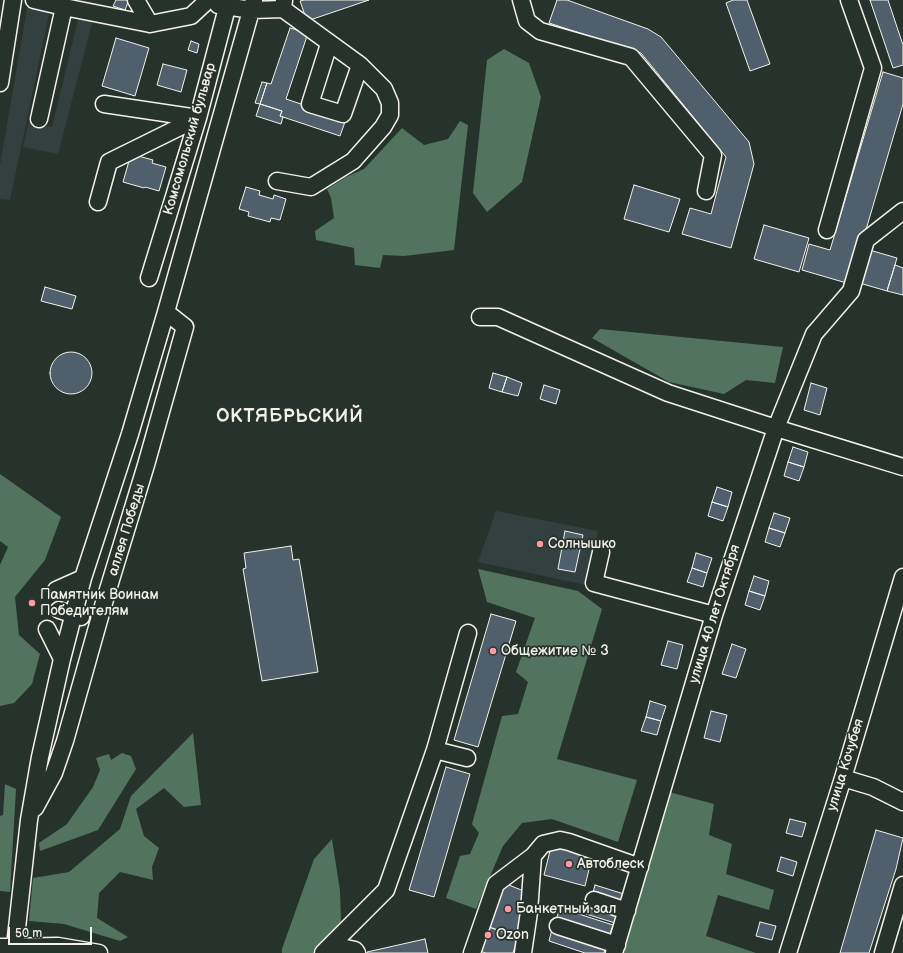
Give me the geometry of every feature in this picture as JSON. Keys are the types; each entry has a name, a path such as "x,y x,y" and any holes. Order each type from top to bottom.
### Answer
{"street":[{"path":"0,83 14,0"},
{"path":"34,0 150,24 191,16 204,2 283,5 329,44 360,65 384,89 390,103 390,115 383,127 353,160 311,187 277,181"},
{"path":"136,0 150,24"},
{"path":"521,0 527,21 540,32 631,57 713,155 706,191"},
{"path":"827,230 873,68 849,0"},
{"name":"Комсомольский бульвар","path":"149,278 198,118 228,3"},
{"path":"99,953 58,946 5,949 40,756 71,614 130,434 253,5"},
{"path":"39,119 64,7"},
{"path":"329,44 310,104 343,114 360,65"},
{"path":"104,104 198,118"},
{"path":"98,202 108,162 198,118"},
{"name":"улица 40 лет Октября","path":"616,949 714,614 776,428 814,334 851,290 866,240 903,211"},
{"name":"аллея Победы","path":"29,820 54,773 65,741 185,327 166,312"},
{"path":"480,316 498,317 668,393 903,467"},
{"path":"148,372 158,423"},
{"path":"130,434 153,440"},
{"path":"112,492 146,465"},
{"path":"601,552 594,583 714,614"},
{"name":"улица Кочубея","path":"788,953 843,778 903,577"},
{"path":"56,590 84,578"},
{"path":"47,628 62,659"},
{"path":"328,949 386,890 434,750 468,633"},
{"path":"40,756 65,741"},
{"path":"434,750 467,758"},
{"path":"843,778 873,787 903,802"},
{"path":"472,953 496,884 533,856 543,844 560,840 569,842 640,867"},
{"path":"523,953 529,912 533,856"},
{"path":"883,953 903,885"},
{"path":"594,900 628,911"},
{"path":"558,926 616,949"},
{"path":"328,949 355,950 357,953"}],"shaded area":[{"path":"28,3 50,9 10,200 0,199 0,165"},
{"path":"79,16 93,19 58,154 23,147 29,122 52,127"},
{"name":"Солнышко","path":"496,511 598,531 586,585 478,562"}],"green space":[{"path":"504,49 529,63 541,97 522,182 487,212 473,193 487,60"},
{"path":"460,121 468,125 454,250 404,256 383,255 380,268 355,265 354,248 316,240 315,231 334,218 331,198 327,189 346,177 364,169 402,128 424,145 448,139"},
{"path":"600,329 783,347 775,383 746,380 724,394 669,382 592,338"},
{"path":"0,474 61,517 45,560 15,597 19,635 40,654 32,684 14,703 0,706 0,565 8,547 0,541"},
{"path":"478,569 578,591 602,609 557,759 637,780 618,842 552,819 522,823 503,846 476,909 446,898 460,856 470,854 479,833 472,824 502,716 518,714 528,682 516,672 535,618 487,602"},
{"path":"193,733 201,805 184,807 164,788 136,809 144,836 159,848 152,867 153,880 120,872 99,893 97,918 128,937 120,941 64,924 29,921 33,878 69,872 120,829 131,796"},
{"path":"122,753 131,756 136,769 98,830 40,851 39,843 67,824 93,787 100,770 96,758 109,754 111,760"},
{"path":"5,784 16,789 10,892 0,891 0,816 3,815"},
{"path":"669,792 714,804 709,835 732,844 726,874 774,890 769,910 718,895 706,936 756,953 620,953"},
{"path":"332,839 340,891 341,922 315,953 282,953 282,949 314,859"}],"building":[{"path":"116,0 129,0 125,10 113,6"},
{"path":"369,0 307,21 300,1"},
{"path":"557,0 567,0 648,29 661,37 749,142 754,164 731,248 682,234 690,208 711,214 726,157 641,53 549,23"},
{"path":"733,0 747,0 770,64 750,71 726,3"},
{"path":"870,0 888,0 903,45 903,65 893,68"},
{"path":"290,28 308,33 286,99 346,119 340,136 280,116 282,111 260,104 267,83 271,84"},
{"path":"116,38 149,48 135,96 102,86"},
{"path":"191,41 199,44 197,53 188,50"},
{"path":"163,64 187,70 181,92 157,85"},
{"path":"883,72 903,78 903,104 850,284 802,270 809,244 830,250"},
{"path":"262,82 267,83 260,104 255,103"},
{"path":"260,104 282,111 280,116 283,117 281,124 256,116"},
{"path":"131,154 153,160 152,163 166,167 159,191 123,182"},
{"path":"634,185 680,199 669,232 624,219"},
{"path":"246,187 260,191 259,195 273,199 274,195 286,199 280,220 271,218 270,222 248,216 249,212 239,209"},
{"path":"764,225 809,238 799,272 754,259"},
{"path":"866,249 897,258 887,291 856,282"},
{"path":"895,265 903,268 903,295 887,291"},
{"path":"45,287 76,296 72,309 41,301"},
{"path":"67,352 75,352 86,358 92,369 92,377 86,388 75,394 67,394 56,388 50,377 50,369 56,358"},
{"path":"493,373 507,377 502,392 489,388"},
{"path":"507,377 522,383 518,396 502,392"},
{"path":"811,383 827,388 820,415 804,410"},
{"path":"544,385 560,390 556,404 540,399"},
{"path":"793,447 808,452 804,467 788,462"},
{"path":"788,462 804,467 799,481 784,476"},
{"path":"717,487 732,492 728,507 712,502"},
{"path":"712,502 728,507 723,521 708,516"},
{"path":"774,513 790,518 785,533 769,528"},
{"path":"769,528 785,533 780,547 765,542"},
{"path":"565,531 583,535 575,572 558,569"},
{"path":"291,546 293,560 299,559 318,672 262,681 243,569 246,568 244,553"},
{"path":"696,553 712,558 707,573 692,568"},
{"path":"692,568 707,573 703,587 687,582"},
{"path":"754,576 769,581 765,596 749,591"},
{"path":"749,591 765,596 760,610 745,605"},
{"name":"Общежитие № 3","path":"491,614 516,621 478,747 454,740"},
{"path":"668,641 683,645 677,669 661,665"},
{"path":"732,644 746,649 736,678 722,674"},
{"path":"650,701 666,706 661,721 646,717"},
{"path":"711,711 727,715 720,742 704,738"},
{"path":"646,717 661,721 657,735 641,731"},
{"path":"446,767 470,774 434,897 409,890"},
{"path":"790,819 806,823 802,837 786,833"},
{"path":"876,830 903,838 896,869 869,953 840,953"},
{"name":"Автоблеск","path":"552,843 593,853 585,886 544,875"},
{"path":"781,857 797,862 793,876 777,871"},
{"name":"Банкетный зал","path":"501,882 529,893 518,937 486,926"},
{"path":"595,885 624,894 620,905 592,896"},
{"path":"590,902 618,912 615,923 586,914"},
{"path":"560,908 613,925 609,937 556,920"},
{"path":"760,922 776,926 772,940 756,936"},
{"path":"486,926 518,937 513,953 486,953 479,951"},
{"path":"552,929 606,946 604,953 585,953 549,941"},
{"path":"425,939 428,953 367,953 367,952"}],"place":[{"name":"Солнышко","path":"540,544"},
{"name":"Памятник Воинам Победителям","path":"32,603"},
{"name":"Общежитие № 3","path":"493,651"},
{"name":"Автоблеск","path":"569,864"},
{"name":"Банкетный зал","path":"508,909"},
{"name":"Ozon","path":"488,935"}],"district":[{"name":"ОКТЯБРЬСКИЙ","path":"290,417"}]}
